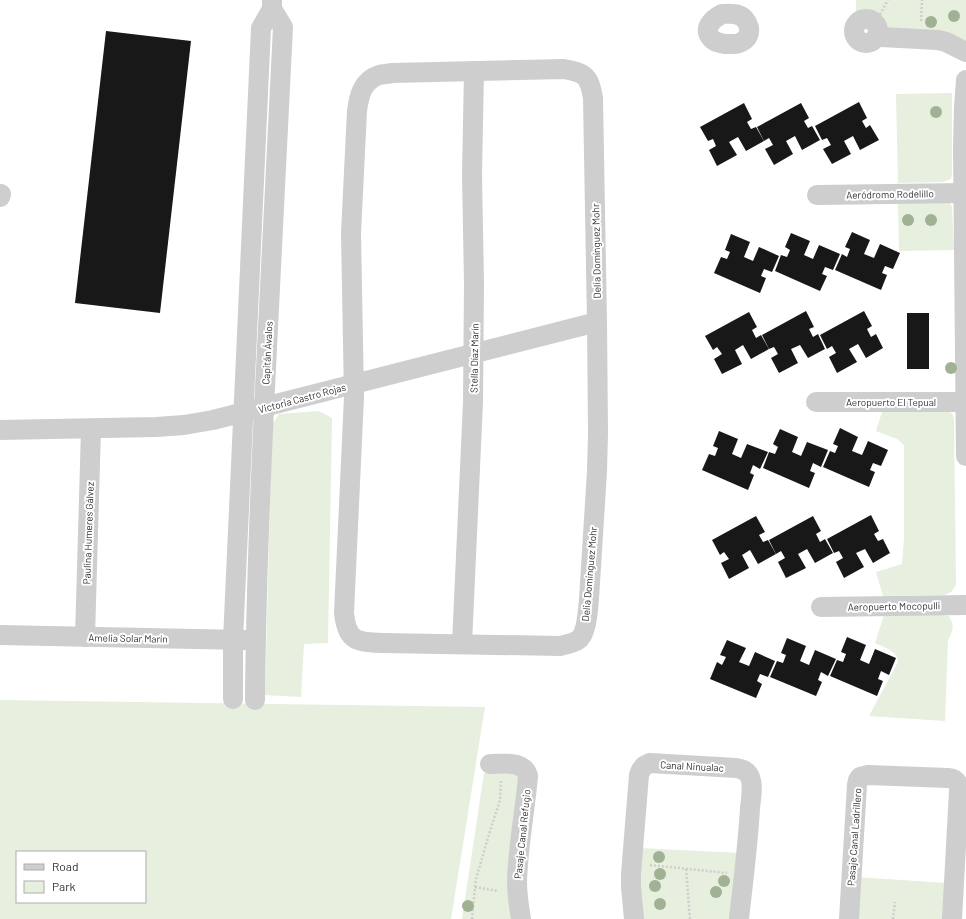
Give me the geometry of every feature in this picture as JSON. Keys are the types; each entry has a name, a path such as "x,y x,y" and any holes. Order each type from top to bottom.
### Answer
{"street":[{"name":"Capitán Ávalos","path":"255,700 255,641 264,408 283,27 272,4"},
{"name":"Capitán Ávalos","path":"233,699 233,640 261,28 272,4"},
{"path":"876,30 901,38 938,40 946,42 966,52"},
{"name":"Delia Domínguez Mohr","path":"564,68 584,74 590,84 593,98 597,322 598,433 590,599 584,632 579,640 560,646 383,643 365,642 355,639 345,625 344,613 353,443 354,384 351,233 357,111 359,97 370,80 379,75 392,73 564,68"},
{"name":"Stella Díaz Marín","path":"462,644 473,410 474,283 472,175 474,71"},
{"path":"966,80 964,107 963,194 965,262 966,456"},
{"name":"Aeródromo Rodelillo","path":"817,195 963,194"},
{"name":"Victoria Castro Rojas","path":"0,430 156,427 184,425 213,420 597,322"},
{"name":"Aeropuerto El Tepual","path":"816,402 966,402"},
{"name":"Paulina Humeres Gálvez","path":"85,637 91,428"},
{"name":"Aeropuerto Mocopulli","path":"821,607 966,605"},
{"name":"Amelia Solar Marín","path":"0,635 255,641"},
{"name":"Canal Ninualac","path":"634,919 631,887 639,775 644,766 650,763 736,768 743,769 748,773 751,779 749,830 739,919"},
{"name":"Pasaje Canal Refugio","path":"496,764 520,766 525,769 528,774 518,860 517,882 521,919"},
{"name":"Pasaje Canal Ladrillero","path":"849,919 857,785 860,777 868,775 948,778 953,779 959,785 952,919"}],"path":[{"path":"876,30 878,17 888,0"},
{"path":"472,919 475,887 500,800 501,792 496,764"},
{"path":"632,863 744,875"},
{"path":"686,869 690,919"},
{"path":"475,887 518,894"},
{"path":"893,919 895,902"}],"green space":[{"path":"856,0 966,0 966,47 883,32 880,22 874,16 856,14"},
{"path":"952,93 951,179 943,182 898,183 896,94"},
{"path":"950,202 952,207 954,250 899,251 898,203"},
{"path":"883,409 948,410 953,415 956,585 951,592 944,595 883,596 876,572 902,564 904,538 904,445 897,439 876,431"},
{"path":"319,411 332,418 328,643 304,644 301,697 265,695 272,425 279,414"},
{"path":"884,615 949,616 953,628 948,640 945,721 869,716 898,662 896,655 893,652 875,643"},
{"path":"0,700 485,707 451,919 0,919"},
{"path":"512,770 520,774 515,919 462,919 484,773"},
{"path":"639,848 741,853 732,919 638,919"},
{"path":"856,877 947,883 945,919 853,919"}],"building":[{"path":"106,31 191,41 160,313 75,303"},
{"path":"859,102 867,118 862,121 866,128 870,125 879,140 860,150 853,136 844,141 851,154 832,164 823,149 831,145 827,138 822,140 815,126"},
{"path":"744,103 752,119 747,122 751,129 756,127 764,141 746,151 738,137 729,142 737,155 717,166 709,150 716,146 713,139 708,141 700,127"},
{"path":"801,103 809,118 804,121 808,128 812,126 820,140 802,150 795,136 786,141 793,154 774,165 765,149 773,145 769,138 764,141 757,127"},
{"path":"852,232 870,240 864,254 874,258 880,244 900,253 893,269 885,266 882,273 887,275 881,290 835,270 842,254 847,257 850,249 845,247"},
{"path":"791,233 810,241 804,255 813,259 819,245 840,254 833,270 825,267 822,274 827,276 820,291 775,271 781,255 787,257 790,250 785,247"},
{"path":"731,234 750,242 744,257 753,261 759,247 779,256 772,272 764,269 761,276 766,278 760,293 714,273 721,257 727,259 730,252 725,250"},
{"path":"806,311 814,327 809,329 813,337 818,334 825,349 808,358 800,345 791,349 798,363 779,373 771,358 778,354 774,347 769,349 762,335"},
{"path":"864,311 872,326 867,329 871,337 876,334 883,348 866,358 858,344 849,349 857,362 837,373 829,357 836,353 832,346 827,349 820,335"},
{"path":"749,312 757,327 752,330 756,338 761,335 769,349 751,359 743,345 735,350 742,364 722,374 714,359 722,354 717,347 713,350 705,336"},
{"path":"907,313 929,313 929,369 907,369"},
{"path":"840,428 858,437 852,451 862,455 868,441 888,450 881,466 873,463 870,470 875,472 869,487 823,467 830,451 835,453 838,446 833,444"},
{"path":"780,429 798,437 792,452 801,456 807,442 828,450 821,467 813,463 810,471 815,473 809,488 763,468 769,452 775,454 778,447 773,444"},
{"path":"719,431 738,439 732,454 741,458 747,444 768,452 760,469 753,465 750,473 754,475 748,490 702,470 709,454 715,456 718,448 713,446"},
{"path":"871,515 879,531 874,534 878,541 883,539 890,553 873,563 865,549 856,553 864,567 844,578 836,562 843,558 839,551 834,553 827,539"},
{"path":"756,516 765,532 759,535 763,542 768,540 776,554 758,564 750,550 742,555 749,568 729,579 721,563 729,559 724,552 720,555 712,540"},
{"path":"813,516 821,531 816,534 820,542 825,539 833,553 815,563 807,549 798,554 806,568 786,578 778,562 785,558 781,551 776,554 769,540"},
{"path":"847,637 866,645 860,660 869,664 875,649 896,658 889,675 881,671 878,679 883,681 877,696 830,676 837,660 843,662 846,654 841,652"},
{"path":"787,638 806,646 800,661 809,665 815,650 836,659 828,676 821,672 818,680 822,682 816,696 770,677 777,661 783,663 786,655 781,653"},
{"path":"727,640 746,648 739,662 749,666 755,652 775,661 768,677 760,674 757,681 762,684 756,698 710,679 717,662 722,665 726,657 720,655"}]}
